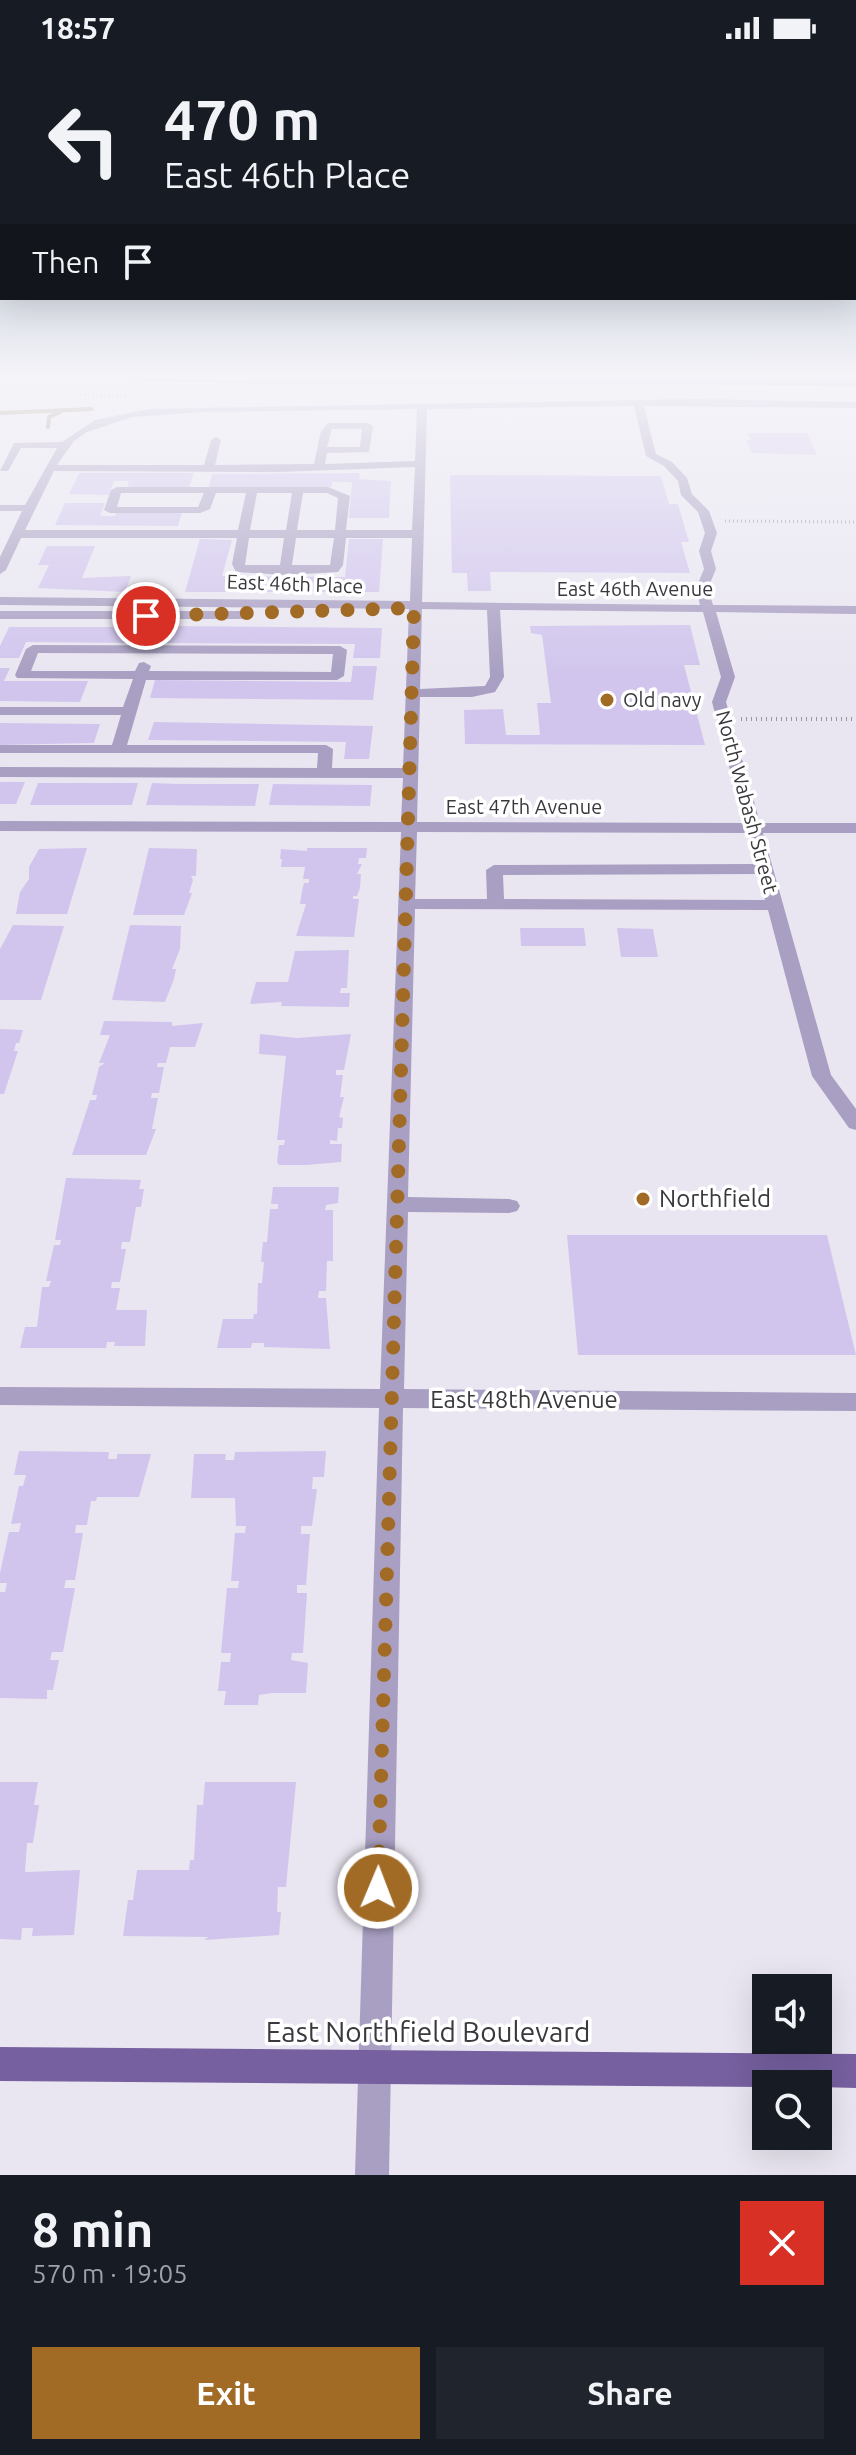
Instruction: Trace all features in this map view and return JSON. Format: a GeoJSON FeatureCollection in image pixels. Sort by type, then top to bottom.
{"type":"FeatureCollection","features":[{"type":"Feature","properties":{"kind":"main road","name":"East Northfield Boulevard"},"geometry":{"type":"LineString","coordinates":[[0,2064],[856,2071]]}},
{"type":"Feature","properties":{"kind":"street"},"geometry":{"type":"LineString","coordinates":[[0,570],[47,477]]}},
{"type":"Feature","properties":{"kind":"street"},"geometry":{"type":"LineString","coordinates":[[372,2175],[419,477]]}},
{"type":"Feature","properties":{"kind":"street"},"geometry":{"type":"LineString","coordinates":[[680,477],[687,495],[703,511],[707,521]]}},
{"type":"Feature","properties":{"kind":"street"},"geometry":{"type":"LineString","coordinates":[[211,490],[206,507],[200,510],[110,510],[117,490],[211,490],[252,490],[328,490],[344,496],[334,569],[240,569],[252,490]]}},
{"type":"Feature","properties":{"kind":"street"},"geometry":{"type":"LineString","coordinates":[[285,571],[298,490]]}},
{"type":"Feature","properties":{"kind":"street"},"geometry":{"type":"LineString","coordinates":[[0,508],[31,508]]}},
{"type":"Feature","properties":{"kind":"street","name":"North Wabash Street"},"geometry":{"type":"LineString","coordinates":[[707,521],[711,533],[705,551],[710,569],[702,588],[728,677],[719,702],[822,1076],[856,1123]]}},
{"type":"Feature","properties":{"kind":"street"},"geometry":{"type":"LineString","coordinates":[[18,534],[417,534]]}},
{"type":"Feature","properties":{"kind":"street","name":"East 46th Place"},"geometry":{"type":"LineString","coordinates":[[0,601],[307,603],[414,608]]}},
{"type":"Feature","properties":{"kind":"street","name":"East 46th Avenue"},"geometry":{"type":"LineString","coordinates":[[414,608],[856,610]]}},
{"type":"Feature","properties":{"kind":"street","name":"East 46th Place"},"geometry":{"type":"LineString","coordinates":[[0,615],[202,616],[414,608]]}},
{"type":"Feature","properties":{"kind":"street"},"geometry":{"type":"LineString","coordinates":[[412,693],[472,693],[490,689],[497,677],[493,608]]}},
{"type":"Feature","properties":{"kind":"street"},"geometry":{"type":"LineString","coordinates":[[33,649],[340,650],[337,676],[141,676],[22,675],[33,649]]}},
{"type":"Feature","properties":{"kind":"street"},"geometry":{"type":"LineString","coordinates":[[118,749],[149,649]]}},
{"type":"Feature","properties":{"kind":"street"},"geometry":{"type":"LineString","coordinates":[[0,711],[129,711]]}},
{"type":"Feature","properties":{"kind":"street"},"geometry":{"type":"LineString","coordinates":[[0,749],[326,749],[324,773]]}},
{"type":"Feature","properties":{"kind":"street"},"geometry":{"type":"LineString","coordinates":[[0,772],[409,773]]}},
{"type":"Feature","properties":{"kind":"street","name":"East 47th Avenue"},"geometry":{"type":"LineString","coordinates":[[0,826],[856,828]]}},
{"type":"Feature","properties":{"kind":"street"},"geometry":{"type":"LineString","coordinates":[[496,904],[494,870],[765,869]]}},
{"type":"Feature","properties":{"kind":"street"},"geometry":{"type":"LineString","coordinates":[[406,904],[775,905]]}},
{"type":"Feature","properties":{"kind":"street"},"geometry":{"type":"LineString","coordinates":[[397,1204],[509,1206]]}},
{"type":"Feature","properties":{"kind":"street","name":"East 48th Avenue"},"geometry":{"type":"LineString","coordinates":[[0,1396],[856,1402]]}},
{"type":"Feature","properties":{"kind":"path"},"geometry":{"type":"LineString","coordinates":[[707,521],[856,522]]}},
{"type":"Feature","properties":{"kind":"path"},"geometry":{"type":"LineString","coordinates":[[724,719],[856,719]]}},
{"type":"Feature","properties":{"kind":"building"},"geometry":{"type":"Polygon","coordinates":[[[77,477],[193,477],[189,487],[127,487],[129,481],[114,481],[109,495],[69,494],[77,477]]]}},
{"type":"Feature","properties":{"kind":"building"},"geometry":{"type":"Polygon","coordinates":[[[211,477],[359,477],[391,481],[389,518],[349,518],[352,482],[332,482],[332,487],[209,487],[211,477]]]}},
{"type":"Feature","properties":{"kind":"building"},"geometry":{"type":"Polygon","coordinates":[[[450,477],[661,477],[669,504],[678,504],[689,542],[681,542],[690,573],[490,572],[491,591],[468,591],[467,573],[452,573],[450,477]]]}},
{"type":"Feature","properties":{"kind":"building"},"geometry":{"type":"Polygon","coordinates":[[[65,503],[105,503],[100,516],[115,516],[116,512],[182,512],[178,526],[55,525],[65,503]]]}},
{"type":"Feature","properties":{"kind":"building"},"geometry":{"type":"Polygon","coordinates":[[[200,539],[232,540],[222,576],[345,577],[349,539],[383,539],[379,592],[185,592],[200,539]]]}},
{"type":"Feature","properties":{"kind":"building"},"geometry":{"type":"Polygon","coordinates":[[[47,546],[95,546],[82,578],[131,576],[125,592],[38,588],[49,565],[38,565],[47,546]]]}},
{"type":"Feature","properties":{"kind":"building"},"geometry":{"type":"Polygon","coordinates":[[[690,625],[700,665],[684,665],[705,745],[465,744],[464,710],[503,709],[506,735],[540,735],[537,703],[551,703],[542,635],[531,633],[530,626],[690,625]]]}},
{"type":"Feature","properties":{"kind":"building"},"geometry":{"type":"Polygon","coordinates":[[[169,626],[382,628],[380,658],[353,658],[355,644],[163,643],[169,626]]]}},
{"type":"Feature","properties":{"kind":"building"},"geometry":{"type":"Polygon","coordinates":[[[9,627],[141,627],[136,643],[26,642],[19,658],[0,658],[0,646],[9,627]]]}},
{"type":"Feature","properties":{"kind":"building"},"geometry":{"type":"Polygon","coordinates":[[[353,666],[377,666],[373,700],[150,698],[155,680],[351,682],[353,666]]]}},
{"type":"Feature","properties":{"kind":"building"},"geometry":{"type":"Polygon","coordinates":[[[0,668],[10,668],[4,681],[88,681],[80,702],[0,701],[0,668]]]}},
{"type":"Feature","properties":{"kind":"building"},"geometry":{"type":"Polygon","coordinates":[[[154,722],[373,726],[369,759],[344,759],[346,742],[148,740],[154,722]]]}},
{"type":"Feature","properties":{"kind":"building"},"geometry":{"type":"Polygon","coordinates":[[[0,723],[100,724],[94,743],[0,745],[0,723]]]}},
{"type":"Feature","properties":{"kind":"building"},"geometry":{"type":"Polygon","coordinates":[[[0,782],[25,782],[16,804],[0,804],[0,782]]]}},
{"type":"Feature","properties":{"kind":"building"},"geometry":{"type":"Polygon","coordinates":[[[38,783],[138,783],[132,805],[30,805],[38,783]]]}},
{"type":"Feature","properties":{"kind":"building"},"geometry":{"type":"Polygon","coordinates":[[[152,783],[259,784],[255,806],[146,805],[152,783]]]}},
{"type":"Feature","properties":{"kind":"building"},"geometry":{"type":"Polygon","coordinates":[[[273,784],[372,785],[370,806],[269,805],[273,784]]]}},
{"type":"Feature","properties":{"kind":"building"},"geometry":{"type":"Polygon","coordinates":[[[87,848],[67,914],[16,914],[20,892],[29,879],[29,867],[39,849],[87,848]]]}},
{"type":"Feature","properties":{"kind":"building"},"geometry":{"type":"Polygon","coordinates":[[[149,848],[197,849],[196,876],[191,876],[193,880],[189,893],[192,893],[184,915],[133,915],[149,848]]]}},
{"type":"Feature","properties":{"kind":"building"},"geometry":{"type":"Polygon","coordinates":[[[307,848],[367,848],[366,858],[359,858],[358,864],[362,864],[357,874],[361,874],[360,888],[357,896],[353,896],[353,899],[359,899],[354,937],[296,936],[306,904],[300,904],[302,891],[309,879],[303,879],[305,867],[281,867],[281,849],[307,851],[307,848]]]}},
{"type":"Feature","properties":{"kind":"building"},"geometry":{"type":"Polygon","coordinates":[[[13,925],[64,926],[41,1000],[0,1000],[0,949],[13,925]]]}},
{"type":"Feature","properties":{"kind":"building"},"geometry":{"type":"Polygon","coordinates":[[[130,925],[181,926],[180,949],[172,969],[176,969],[174,979],[165,1002],[112,1000],[130,925]]]}},
{"type":"Feature","properties":{"kind":"building"},"geometry":{"type":"Polygon","coordinates":[[[520,928],[584,928],[586,946],[521,946],[520,928]]]}},
{"type":"Feature","properties":{"kind":"building"},"geometry":{"type":"Polygon","coordinates":[[[617,928],[653,929],[658,957],[621,957],[617,928]]]}},
{"type":"Feature","properties":{"kind":"building"},"geometry":{"type":"Polygon","coordinates":[[[349,950],[347,988],[341,988],[340,993],[350,993],[349,1007],[281,1006],[282,1002],[250,1004],[256,982],[288,982],[295,951],[349,950]]]}},
{"type":"Feature","properties":{"kind":"building"},"geometry":{"type":"Polygon","coordinates":[[[104,1021],[172,1022],[172,1026],[203,1023],[195,1047],[170,1047],[166,1063],[158,1063],[157,1067],[164,1067],[159,1093],[152,1093],[151,1098],[158,1098],[152,1129],[156,1129],[146,1155],[72,1155],[90,1100],[96,1100],[97,1095],[92,1095],[99,1067],[105,1063],[99,1063],[110,1035],[100,1035],[104,1021]]]}},
{"type":"Feature","properties":{"kind":"building"},"geometry":{"type":"Polygon","coordinates":[[[0,1029],[23,1030],[19,1043],[16,1043],[14,1051],[18,1051],[4,1094],[0,1094],[0,1029]]]}},
{"type":"Feature","properties":{"kind":"building"},"geometry":{"type":"Polygon","coordinates":[[[260,1034],[297,1038],[351,1034],[344,1070],[336,1070],[336,1075],[343,1075],[340,1097],[344,1097],[339,1117],[343,1118],[342,1128],[338,1128],[337,1141],[330,1140],[330,1144],[342,1144],[341,1162],[279,1165],[277,1162],[279,1145],[284,1145],[285,1140],[277,1140],[286,1056],[259,1054],[260,1034]]]}},
{"type":"Feature","properties":{"kind":"building"},"geometry":{"type":"Polygon","coordinates":[[[66,1178],[141,1180],[139,1189],[144,1189],[141,1207],[136,1207],[130,1242],[122,1242],[121,1249],[126,1249],[120,1282],[112,1282],[111,1288],[120,1288],[116,1310],[147,1310],[145,1346],[114,1346],[115,1342],[107,1342],[106,1348],[20,1348],[25,1327],[37,1327],[42,1287],[49,1287],[51,1281],[46,1281],[54,1245],[60,1245],[61,1240],[55,1240],[66,1178]]]}},
{"type":"Feature","properties":{"kind":"building"},"geometry":{"type":"Polygon","coordinates":[[[273,1187],[339,1187],[338,1203],[326,1205],[325,1210],[333,1210],[333,1261],[327,1261],[326,1291],[319,1291],[318,1298],[326,1298],[330,1349],[264,1347],[264,1343],[252,1343],[251,1348],[217,1348],[223,1319],[253,1319],[257,1314],[258,1283],[262,1283],[264,1262],[261,1262],[263,1242],[267,1242],[270,1209],[278,1209],[278,1204],[271,1204],[273,1187]]]}},
{"type":"Feature","properties":{"kind":"building"},"geometry":{"type":"Polygon","coordinates":[[[567,1235],[827,1235],[856,1355],[578,1355],[567,1235]]]}},
{"type":"Feature","properties":{"kind":"building"},"geometry":{"type":"Polygon","coordinates":[[[19,1451],[109,1452],[108,1459],[117,1459],[117,1454],[151,1454],[139,1497],[97,1497],[96,1501],[91,1501],[87,1525],[76,1525],[75,1533],[83,1533],[75,1580],[66,1580],[64,1588],[75,1588],[63,1652],[52,1652],[50,1660],[59,1660],[53,1690],[47,1690],[47,1699],[0,1698],[0,1592],[5,1592],[7,1583],[0,1583],[0,1573],[9,1532],[19,1532],[21,1523],[11,1524],[19,1486],[23,1486],[26,1475],[14,1475],[19,1451]]]}},
{"type":"Feature","properties":{"kind":"building"},"geometry":{"type":"Polygon","coordinates":[[[326,1451],[324,1477],[313,1477],[312,1489],[317,1489],[312,1526],[301,1526],[301,1534],[310,1534],[306,1585],[297,1585],[297,1593],[307,1593],[303,1653],[292,1653],[291,1660],[308,1663],[306,1693],[259,1695],[258,1705],[224,1705],[226,1691],[218,1691],[221,1662],[230,1662],[231,1653],[221,1653],[227,1588],[238,1588],[239,1581],[231,1581],[235,1533],[245,1533],[246,1526],[236,1526],[235,1498],[191,1498],[194,1454],[226,1454],[225,1460],[234,1460],[235,1452],[326,1451]]]}},
{"type":"Feature","properties":{"kind":"building"},"geometry":{"type":"Polygon","coordinates":[[[0,1782],[38,1782],[34,1805],[39,1805],[33,1843],[27,1843],[25,1872],[80,1870],[74,1935],[32,1936],[33,1928],[22,1928],[21,1940],[0,1939],[0,1782]]]}},
{"type":"Feature","properties":{"kind":"building"},"geometry":{"type":"Polygon","coordinates":[[[205,1782],[296,1782],[286,1887],[278,1887],[277,1912],[281,1912],[279,1935],[204,1940],[208,1937],[123,1936],[128,1900],[133,1900],[137,1870],[189,1870],[190,1860],[194,1860],[197,1805],[203,1805],[205,1782]]]}},
{"type":"Feature","properties":{"kind":"place","name":"Old navy"},"geometry":{"type":"Point","coordinates":[607,700]}},
{"type":"Feature","properties":{"kind":"place","name":"Northfield"},"geometry":{"type":"Point","coordinates":[643,1199]}},
{"type":"Feature","properties":{"kind":"route"},"geometry":{"type":"LineString","coordinates":[[146,616],[414,608],[378,1888]]}}]}
